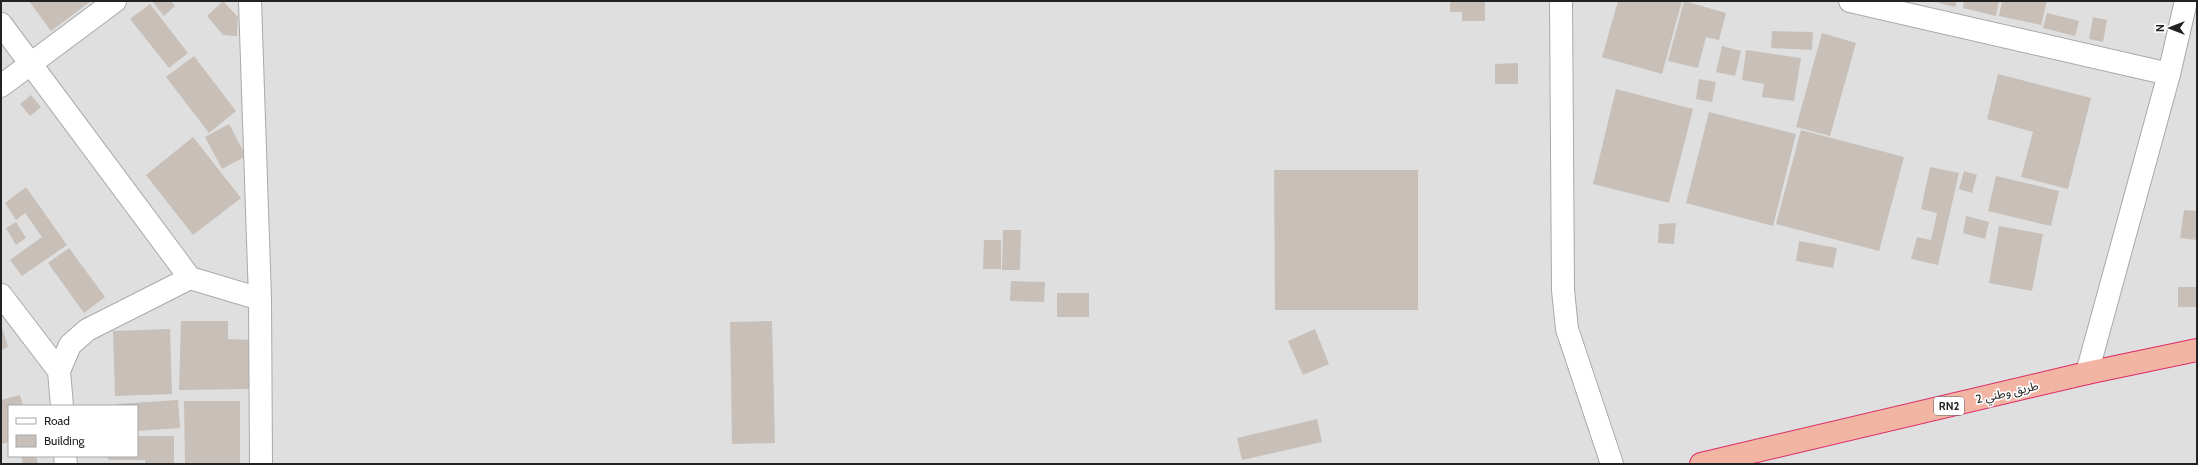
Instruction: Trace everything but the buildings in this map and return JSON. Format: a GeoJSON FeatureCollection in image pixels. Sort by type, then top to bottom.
{"type":"FeatureCollection","features":[{"type":"Feature","properties":{"kind":"highway","name":"طريق وطني 2"},"geometry":{"type":"LineString","coordinates":[[1701,464],[2087,373],[2197,350]]}},
{"type":"Feature","properties":{"kind":"street"},"geometry":{"type":"LineString","coordinates":[[1,86],[115,1]]}},
{"type":"Feature","properties":{"kind":"street"},"geometry":{"type":"LineString","coordinates":[[250,1],[260,299],[261,464]]}},
{"type":"Feature","properties":{"kind":"street"},"geometry":{"type":"LineString","coordinates":[[1561,1],[1563,290],[1567,329],[1612,464]]}},
{"type":"Feature","properties":{"kind":"street"},"geometry":{"type":"LineString","coordinates":[[1850,1],[2169,74]]}},
{"type":"Feature","properties":{"kind":"street"},"geometry":{"type":"LineString","coordinates":[[2087,373],[2169,74],[2186,1]]}},
{"type":"Feature","properties":{"kind":"street"},"geometry":{"type":"LineString","coordinates":[[1,24],[190,278],[260,299]]}},
{"type":"Feature","properties":{"kind":"street"},"geometry":{"type":"LineString","coordinates":[[62,405],[59,371],[70,345],[87,330],[190,278]]}},
{"type":"Feature","properties":{"kind":"street"},"geometry":{"type":"LineString","coordinates":[[1,295],[59,371]]}},
{"type":"Feature","properties":{"kind":"shaded area"},"geometry":{"type":"Polygon","coordinates":[[[1,1],[2197,1],[2197,464],[1,464],[1,1]]]}}]}
